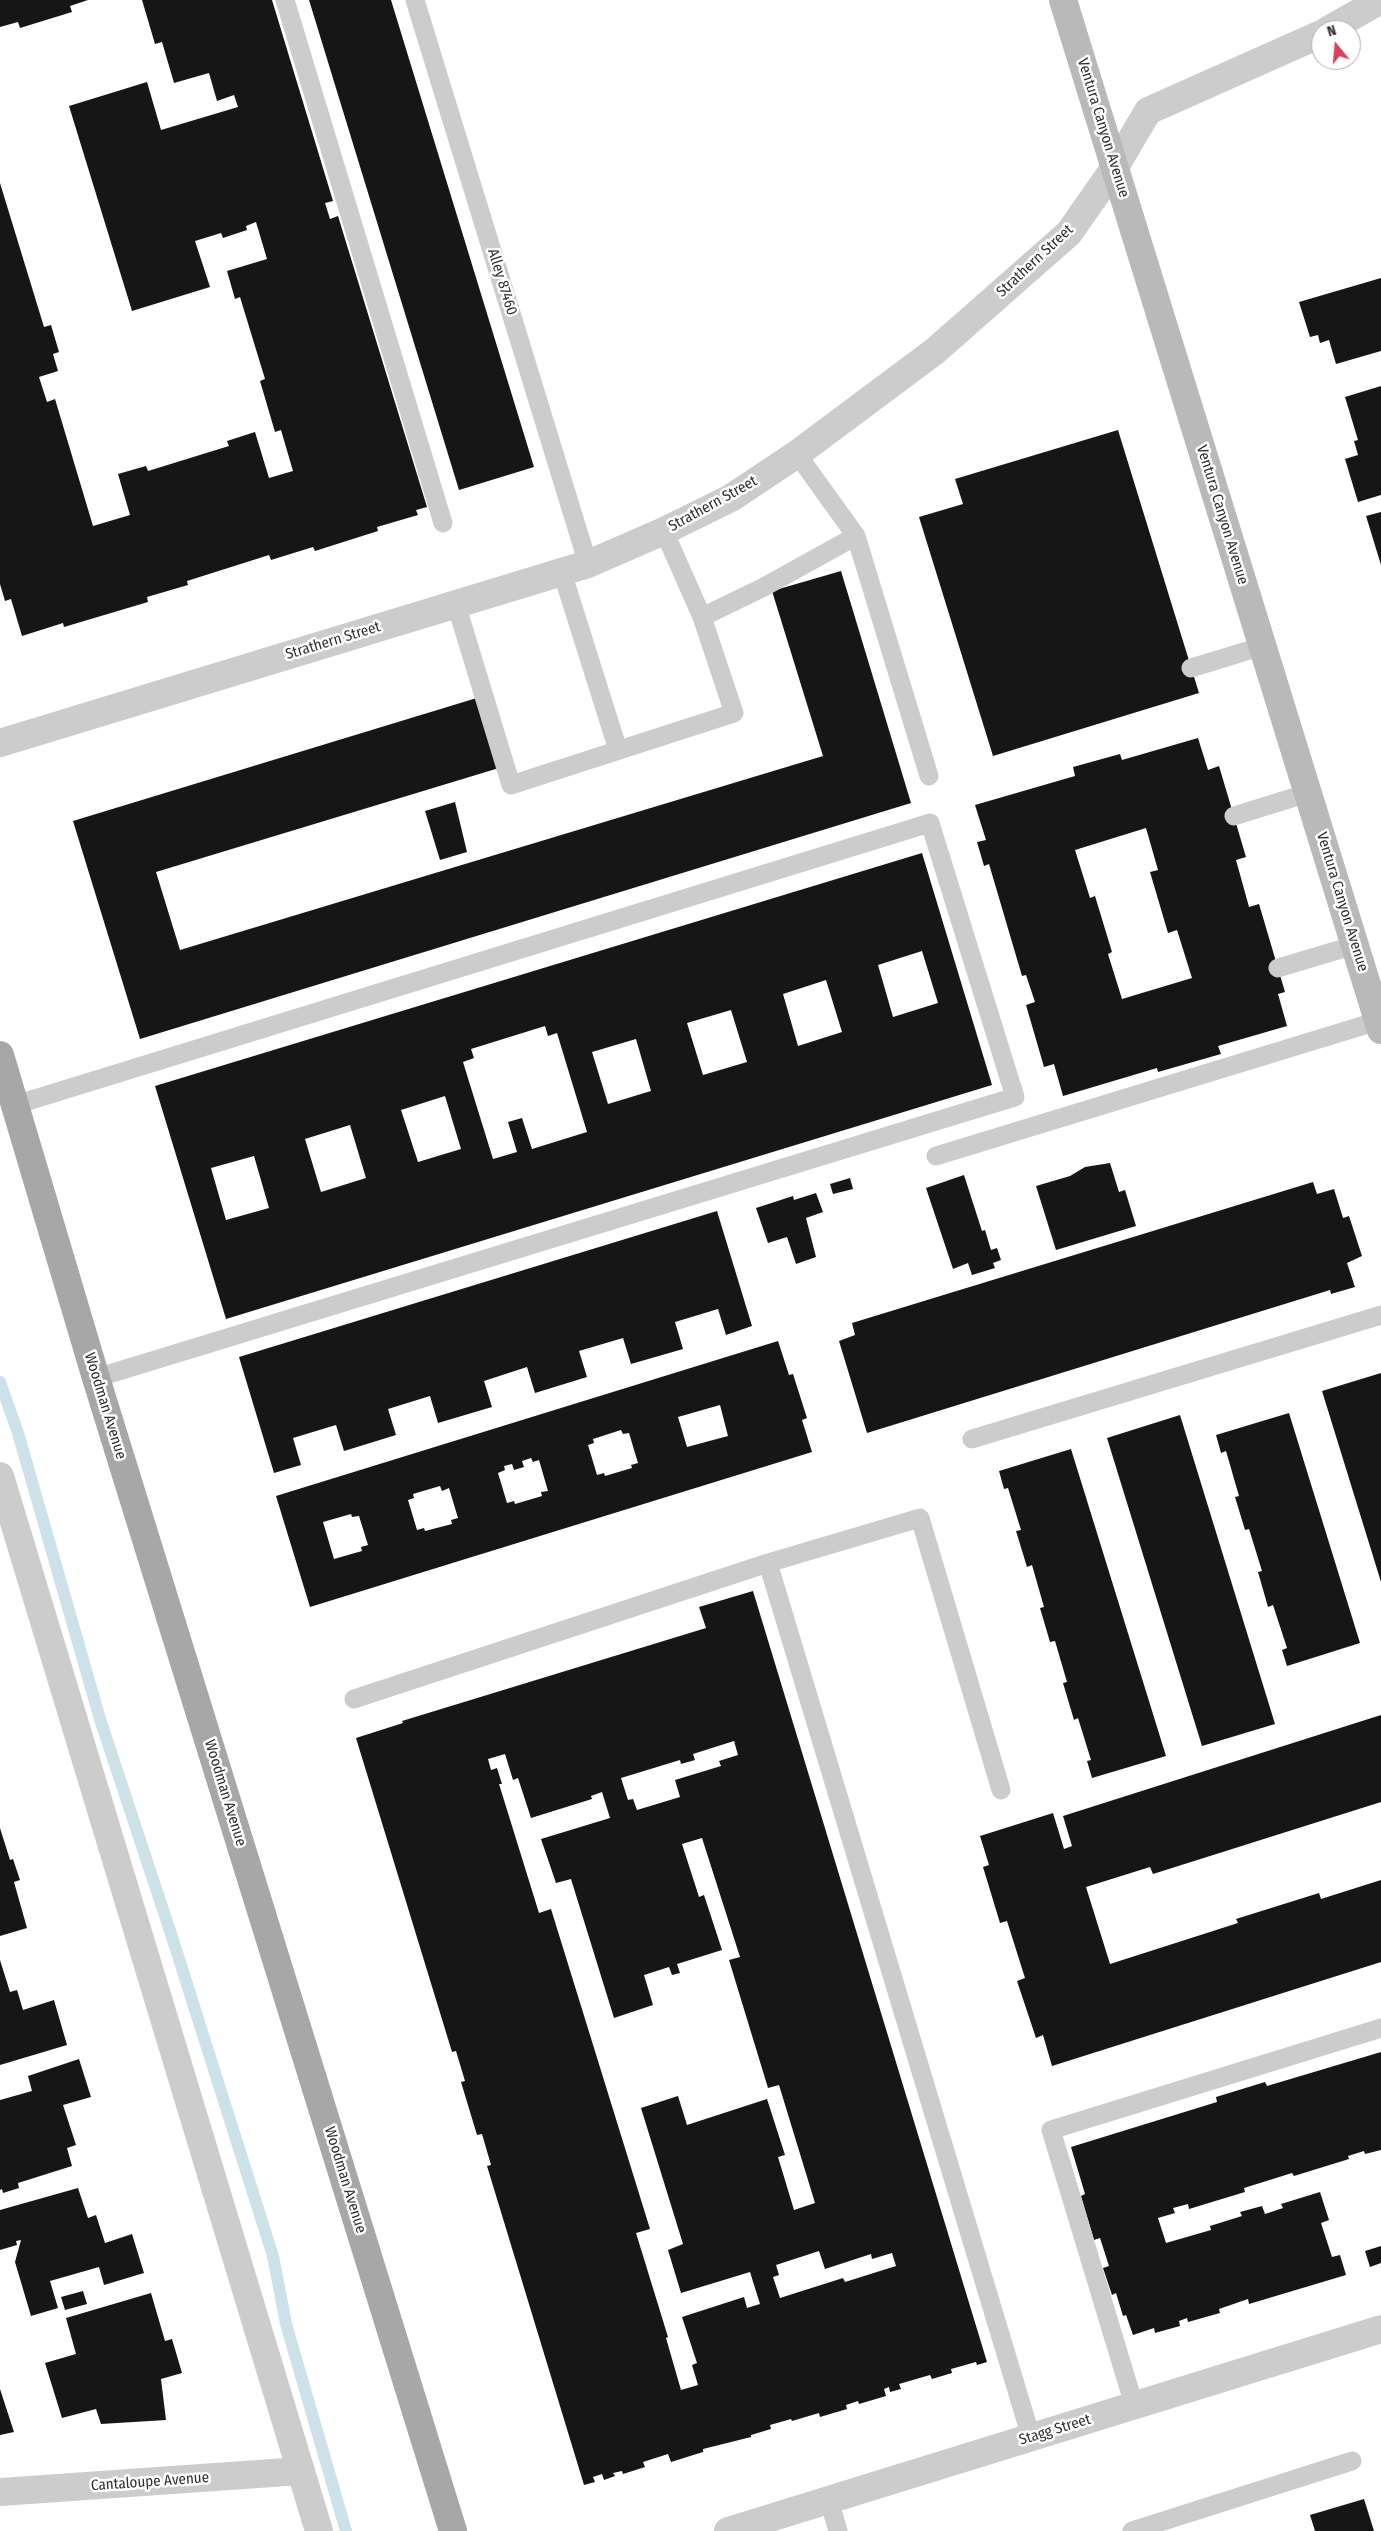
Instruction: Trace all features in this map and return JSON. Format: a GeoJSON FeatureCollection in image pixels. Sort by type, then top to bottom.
{"type":"FeatureCollection","features":[{"type":"Feature","properties":{"kind":"main road","name":"Woodman Avenue"},"geometry":{"type":"LineString","coordinates":[[0,1055],[96,1378],[453,2531]]}},
{"type":"Feature","properties":{"kind":"street","name":"Ventura Canyon Avenue"},"geometry":{"type":"LineString","coordinates":[[1063,0],[1380,1026]]}},
{"type":"Feature","properties":{"kind":"street"},"geometry":{"type":"LineString","coordinates":[[1346,20],[1381,0]]}},
{"type":"Feature","properties":{"kind":"street","name":"Strathern Street"},"geometry":{"type":"LineString","coordinates":[[0,742],[588,564],[664,531],[731,498],[797,454],[935,351],[1069,233],[1115,167],[1148,111],[1311,38]]}},
{"type":"Feature","properties":{"kind":"street"},"geometry":{"type":"LineString","coordinates":[[0,1476],[319,2531]]}},
{"type":"Feature","properties":{"kind":"street","name":"Stagg Street"},"geometry":{"type":"LineString","coordinates":[[728,2531],[1381,2328]]}},
{"type":"Feature","properties":{"kind":"street","name":"Cantaloupe Avenue"},"geometry":{"type":"LineString","coordinates":[[0,2492],[301,2471]]}},
{"type":"Feature","properties":{"kind":"lane"},"geometry":{"type":"LineString","coordinates":[[285,0],[443,523]]}},
{"type":"Feature","properties":{"kind":"lane","name":"Alley 87460"},"geometry":{"type":"LineString","coordinates":[[415,0],[588,564]]}},
{"type":"Feature","properties":{"kind":"lane"},"geometry":{"type":"LineString","coordinates":[[797,454],[856,536],[928,776]]}},
{"type":"Feature","properties":{"kind":"lane"},"geometry":{"type":"LineString","coordinates":[[456,604],[511,784],[734,713],[702,618],[664,531]]}},
{"type":"Feature","properties":{"kind":"lane"},"geometry":{"type":"LineString","coordinates":[[702,618],[762,588],[856,536]]}},
{"type":"Feature","properties":{"kind":"lane"},"geometry":{"type":"LineString","coordinates":[[562,572],[618,750]]}},
{"type":"Feature","properties":{"kind":"lane"},"geometry":{"type":"LineString","coordinates":[[1192,668],[1263,646]]}},
{"type":"Feature","properties":{"kind":"lane"},"geometry":{"type":"LineString","coordinates":[[1234,816],[1308,793]]}},
{"type":"Feature","properties":{"kind":"lane"},"geometry":{"type":"LineString","coordinates":[[15,1106],[930,823],[1015,1097],[96,1378]]}},
{"type":"Feature","properties":{"kind":"lane"},"geometry":{"type":"LineString","coordinates":[[1278,968],[1355,945]]}},
{"type":"Feature","properties":{"kind":"lane"},"geometry":{"type":"LineString","coordinates":[[936,1156],[1380,1026]]}},
{"type":"Feature","properties":{"kind":"lane"},"geometry":{"type":"LineString","coordinates":[[972,1438],[1381,1315]]}},
{"type":"Feature","properties":{"kind":"lane"},"geometry":{"type":"LineString","coordinates":[[354,1699],[768,1563],[920,1518],[1001,1790]]}},
{"type":"Feature","properties":{"kind":"lane"},"geometry":{"type":"LineString","coordinates":[[768,1563],[1031,2437]]}},
{"type":"Feature","properties":{"kind":"lane"},"geometry":{"type":"LineString","coordinates":[[1134,2405],[1051,2130],[1381,2028]]}},
{"type":"Feature","properties":{"kind":"lane"},"geometry":{"type":"LineString","coordinates":[[1132,2531],[1352,2461]]}},
{"type":"Feature","properties":{"kind":"lane"},"geometry":{"type":"LineString","coordinates":[[829,2500],[838,2531]]}},
{"type":"Feature","properties":{"kind":"building"},"geometry":{"type":"Polygon","coordinates":[[[0,0],[88,0],[70,6],[72,12],[20,28],[18,22],[0,27],[0,0]]]}},
{"type":"Feature","properties":{"kind":"building"},"geometry":{"type":"Polygon","coordinates":[[[142,0],[272,0],[333,201],[325,203],[330,219],[338,216],[427,507],[416,510],[418,515],[377,527],[378,531],[315,551],[313,547],[271,560],[269,555],[187,581],[188,585],[147,597],[148,602],[64,627],[63,623],[22,636],[11,599],[5,601],[0,584],[0,183],[44,327],[51,325],[59,352],[53,354],[58,371],[39,377],[47,402],[55,399],[93,526],[130,515],[118,474],[146,466],[148,471],[229,446],[227,441],[255,432],[269,478],[293,471],[281,430],[275,432],[260,381],[265,379],[240,297],[235,299],[227,271],[267,259],[256,222],[246,226],[247,230],[223,238],[221,233],[195,241],[210,287],[132,311],[69,106],[147,82],[161,130],[238,107],[234,95],[217,101],[209,73],[174,83],[162,42],[155,44],[142,0]]]}},
{"type":"Feature","properties":{"kind":"building"},"geometry":{"type":"Polygon","coordinates":[[[309,0],[391,0],[534,467],[459,490],[309,0]]]}},
{"type":"Feature","properties":{"kind":"building"},"geometry":{"type":"Polygon","coordinates":[[[1381,278],[1381,351],[1336,364],[1329,340],[1320,343],[1318,335],[1310,337],[1299,302],[1381,278]]]}},
{"type":"Feature","properties":{"kind":"building"},"geometry":{"type":"Polygon","coordinates":[[[1381,386],[1381,495],[1358,502],[1345,459],[1358,455],[1354,441],[1358,440],[1345,397],[1381,386]]]}},
{"type":"Feature","properties":{"kind":"building"},"geometry":{"type":"Polygon","coordinates":[[[1118,430],[1199,693],[993,756],[919,517],[963,504],[955,479],[1118,430]]]}},
{"type":"Feature","properties":{"kind":"building"},"geometry":{"type":"Polygon","coordinates":[[[1381,512],[1381,565],[1366,516],[1381,512]]]}},
{"type":"Feature","properties":{"kind":"building"},"geometry":{"type":"Polygon","coordinates":[[[841,571],[911,803],[140,1039],[73,821],[480,697],[499,768],[156,872],[180,950],[823,756],[772,591],[841,571]]]}},
{"type":"Feature","properties":{"kind":"building"},"geometry":{"type":"Polygon","coordinates":[[[1198,738],[1208,770],[1219,766],[1246,857],[1236,860],[1249,907],[1259,904],[1285,992],[1278,994],[1287,1026],[1218,1046],[1221,1054],[1158,1072],[1157,1068],[1063,1096],[1054,1064],[1044,1067],[1026,1005],[1035,1002],[1026,975],[1022,976],[989,864],[984,866],[977,842],[986,840],[975,805],[1075,776],[1073,767],[1120,754],[1122,760],[1198,738]],[[1146,828],[1075,850],[1090,898],[1095,896],[1112,952],[1108,954],[1122,999],[1192,978],[1177,930],[1168,933],[1150,872],[1158,870],[1146,828]]]}},
{"type":"Feature","properties":{"kind":"building"},"geometry":{"type":"Polygon","coordinates":[[[455,802],[467,852],[440,860],[425,811],[455,802]]]}},
{"type":"Feature","properties":{"kind":"building"},"geometry":{"type":"Polygon","coordinates":[[[922,853],[992,1085],[226,1319],[155,1086],[922,853]],[[922,951],[878,965],[893,1017],[938,1003],[922,951]],[[826,980],[783,994],[798,1046],[842,1032],[826,980]],[[731,1010],[687,1023],[703,1075],[747,1062],[731,1010]],[[545,1026],[471,1049],[474,1058],[463,1062],[493,1159],[517,1152],[508,1122],[522,1118],[532,1149],[587,1132],[557,1033],[548,1036],[545,1026]],[[636,1039],[592,1052],[608,1104],[651,1091],[636,1039]],[[445,1096],[401,1110],[418,1162],[461,1149],[445,1096]],[[350,1125],[305,1139],[321,1192],[366,1178],[350,1125]],[[254,1156],[211,1168],[226,1220],[269,1208],[254,1156]]]}},
{"type":"Feature","properties":{"kind":"building"},"geometry":{"type":"Polygon","coordinates":[[[1110,1163],[1119,1192],[1125,1190],[1136,1226],[1056,1250],[1036,1186],[1070,1176],[1085,1167],[1110,1163]]]}},
{"type":"Feature","properties":{"kind":"building"},"geometry":{"type":"Polygon","coordinates":[[[964,1175],[982,1231],[985,1230],[991,1250],[997,1248],[1001,1260],[993,1263],[995,1268],[972,1275],[968,1263],[953,1269],[926,1188],[964,1175]]]}},
{"type":"Feature","properties":{"kind":"building"},"geometry":{"type":"Polygon","coordinates":[[[850,1178],[853,1189],[833,1194],[830,1184],[850,1178]]]}},
{"type":"Feature","properties":{"kind":"building"},"geometry":{"type":"Polygon","coordinates":[[[1313,1182],[1317,1194],[1334,1189],[1343,1218],[1349,1216],[1362,1256],[1347,1263],[1355,1287],[1331,1294],[1330,1290],[867,1433],[839,1341],[855,1335],[852,1323],[1313,1182]]]}},
{"type":"Feature","properties":{"kind":"building"},"geometry":{"type":"Polygon","coordinates":[[[816,1193],[823,1212],[806,1218],[816,1257],[796,1264],[787,1237],[768,1243],[756,1208],[793,1196],[794,1200],[816,1193]]]}},
{"type":"Feature","properties":{"kind":"building"},"geometry":{"type":"Polygon","coordinates":[[[717,1211],[752,1326],[726,1335],[718,1309],[675,1322],[683,1349],[631,1364],[623,1338],[579,1351],[587,1377],[535,1393],[527,1367],[484,1381],[492,1407],[438,1423],[430,1396],[388,1409],[396,1435],[344,1451],[336,1425],[293,1438],[301,1465],[274,1473],[239,1357],[717,1211]]]}},
{"type":"Feature","properties":{"kind":"building"},"geometry":{"type":"Polygon","coordinates":[[[778,1341],[789,1375],[793,1374],[807,1418],[802,1420],[812,1452],[310,1607],[276,1496],[778,1341]],[[720,1405],[678,1417],[687,1447],[728,1436],[720,1405]],[[621,1430],[593,1439],[594,1443],[588,1445],[597,1475],[604,1473],[605,1476],[632,1468],[631,1465],[638,1463],[629,1433],[623,1434],[621,1430]],[[531,1458],[522,1461],[524,1467],[514,1470],[512,1464],[504,1466],[505,1470],[498,1473],[507,1503],[514,1501],[515,1504],[542,1496],[541,1492],[548,1491],[539,1460],[533,1462],[531,1458]],[[440,1486],[413,1494],[414,1498],[408,1500],[417,1530],[424,1528],[425,1531],[452,1524],[451,1520],[458,1518],[449,1488],[442,1491],[440,1486]],[[351,1514],[323,1522],[334,1559],[362,1551],[361,1547],[368,1545],[359,1516],[352,1517],[351,1514]]]}},
{"type":"Feature","properties":{"kind":"building"},"geometry":{"type":"Polygon","coordinates":[[[1381,1373],[1381,1582],[1322,1391],[1381,1373]]]}},
{"type":"Feature","properties":{"kind":"building"},"geometry":{"type":"Polygon","coordinates":[[[1289,1413],[1360,1643],[1287,1666],[1282,1650],[1287,1648],[1273,1605],[1268,1607],[1258,1572],[1262,1571],[1249,1529],[1245,1530],[1235,1497],[1239,1496],[1226,1451],[1221,1453],[1216,1435],[1289,1413]]]}},
{"type":"Feature","properties":{"kind":"building"},"geometry":{"type":"Polygon","coordinates":[[[1180,1415],[1275,1724],[1202,1746],[1107,1438],[1180,1415]]]}},
{"type":"Feature","properties":{"kind":"building"},"geometry":{"type":"Polygon","coordinates":[[[1071,1449],[1166,1756],[1092,1778],[1087,1761],[1091,1760],[1078,1718],[1074,1720],[1063,1683],[1067,1682],[1055,1641],[1050,1642],[1040,1608],[1044,1607],[1032,1565],[1027,1567],[1016,1531],[1021,1530],[1008,1488],[1004,1489],[999,1471],[1071,1449]]]}},
{"type":"Feature","properties":{"kind":"building"},"geometry":{"type":"Polygon","coordinates":[[[753,1591],[987,2362],[977,2365],[976,2362],[951,2369],[952,2373],[932,2379],[930,2375],[899,2384],[901,2389],[890,2392],[889,2387],[884,2389],[886,2396],[859,2404],[858,2401],[846,2405],[847,2409],[820,2417],[819,2413],[770,2425],[771,2429],[751,2435],[751,2437],[703,2449],[703,2452],[671,2462],[668,2454],[643,2462],[645,2467],[623,2474],[622,2471],[613,2473],[615,2476],[604,2480],[602,2474],[593,2477],[595,2482],[584,2485],[487,2166],[491,2165],[482,2134],[477,2135],[461,2082],[465,2081],[456,2051],[452,2052],[356,1738],[403,1723],[402,1721],[706,1628],[699,1607],[753,1591]],[[734,1741],[693,1754],[695,1760],[681,1764],[680,1760],[621,1778],[628,1800],[633,1799],[637,1810],[680,1797],[675,1780],[721,1766],[719,1761],[738,1755],[734,1741]],[[505,1754],[488,1759],[491,1770],[497,1768],[502,1784],[499,1784],[539,1913],[551,1909],[650,2229],[636,2233],[668,2337],[666,2338],[681,2390],[698,2385],[692,2365],[697,2363],[682,2317],[744,2297],[747,2308],[760,2304],[750,2272],[681,2293],[668,2250],[683,2244],[641,2108],[678,2096],[687,2125],[767,2099],[785,2155],[778,2157],[794,2210],[815,2203],[779,2085],[768,2088],[729,1960],[740,1957],[702,1838],[682,1844],[699,1897],[704,1895],[722,1950],[677,1964],[680,1973],[672,1975],[669,1967],[644,1975],[653,2005],[614,2018],[571,1879],[556,1883],[541,1839],[610,1818],[602,1792],[591,1796],[592,1799],[531,1818],[518,1778],[513,1780],[505,1754]],[[819,2251],[776,2265],[779,2275],[773,2277],[780,2298],[843,2278],[845,2282],[896,2266],[892,2253],[872,2259],[871,2254],[825,2269],[819,2251]]]}},
{"type":"Feature","properties":{"kind":"building"},"geometry":{"type":"Polygon","coordinates":[[[1381,1715],[1381,1802],[1153,1874],[1150,1867],[1086,1887],[1110,1964],[1238,1923],[1236,1919],[1319,1893],[1321,1899],[1381,1880],[1381,1962],[1052,2066],[1043,2035],[1036,2038],[1017,1981],[1025,1978],[1007,1921],[1000,1923],[983,1867],[989,1865],[980,1836],[1053,1813],[1064,1849],[1072,1846],[1063,1816],[1381,1715]]]}},
{"type":"Feature","properties":{"kind":"building"},"geometry":{"type":"Polygon","coordinates":[[[0,1828],[10,1860],[13,1859],[20,1880],[14,1882],[27,1928],[0,1936],[0,1828]]]}},
{"type":"Feature","properties":{"kind":"building"},"geometry":{"type":"Polygon","coordinates":[[[0,1960],[10,1992],[17,1990],[23,2010],[54,2000],[67,2045],[0,2065],[0,1960]]]}},
{"type":"Feature","properties":{"kind":"building"},"geometry":{"type":"Polygon","coordinates":[[[1381,2052],[1381,2150],[1365,2154],[1364,2151],[1348,2156],[1349,2159],[1294,2176],[1292,2173],[1244,2188],[1245,2192],[1189,2209],[1188,2204],[1173,2208],[1175,2213],[1158,2218],[1166,2243],[1211,2230],[1210,2226],[1242,2216],[1240,2212],[1262,2206],[1265,2214],[1283,2208],[1281,2204],[1320,2192],[1329,2220],[1321,2223],[1332,2257],[1340,2255],[1346,2275],[1249,2304],[1248,2299],[1219,2309],[1220,2313],[1188,2322],[1187,2318],[1179,2321],[1180,2326],[1155,2333],[1154,2328],[1133,2335],[1126,2315],[1123,2316],[1116,2293],[1112,2295],[1103,2268],[1109,2266],[1100,2238],[1094,2240],[1081,2196],[1085,2194],[1071,2147],[1217,2102],[1216,2097],[1265,2082],[1267,2086],[1381,2052]]]}},
{"type":"Feature","properties":{"kind":"building"},"geometry":{"type":"Polygon","coordinates":[[[79,2059],[91,2097],[63,2105],[76,2145],[67,2148],[72,2166],[18,2183],[19,2188],[3,2193],[2,2189],[0,2190],[0,2100],[32,2091],[28,2076],[79,2059]]]}},
{"type":"Feature","properties":{"kind":"building"},"geometry":{"type":"Polygon","coordinates":[[[78,2188],[88,2218],[96,2215],[105,2243],[132,2234],[144,2273],[104,2285],[99,2267],[50,2281],[58,2308],[31,2316],[15,2262],[21,2240],[16,2241],[17,2245],[0,2250],[0,2210],[78,2188]]]}},
{"type":"Feature","properties":{"kind":"building"},"geometry":{"type":"Polygon","coordinates":[[[1381,2246],[1381,2263],[1370,2267],[1365,2251],[1381,2246]]]}},
{"type":"Feature","properties":{"kind":"building"},"geometry":{"type":"Polygon","coordinates":[[[83,2291],[87,2304],[65,2310],[61,2297],[83,2291]]]}},
{"type":"Feature","properties":{"kind":"building"},"geometry":{"type":"Polygon","coordinates":[[[151,2293],[165,2341],[172,2339],[182,2373],[161,2379],[166,2420],[101,2424],[96,2409],[62,2418],[45,2363],[76,2354],[66,2318],[151,2293]]]}},
{"type":"Feature","properties":{"kind":"building"},"geometry":{"type":"Polygon","coordinates":[[[0,2389],[14,2432],[0,2435],[0,2389]]]}},
{"type":"Feature","properties":{"kind":"building"},"geometry":{"type":"Polygon","coordinates":[[[1364,2499],[1374,2531],[1315,2531],[1310,2515],[1364,2499]]]}},
{"type":"Feature","properties":{"kind":"waterway"},"geometry":{"type":"LineString","coordinates":[[0,1382],[18,1433],[100,1719],[173,1940],[273,2256],[286,2324],[346,2531]]}}]}
